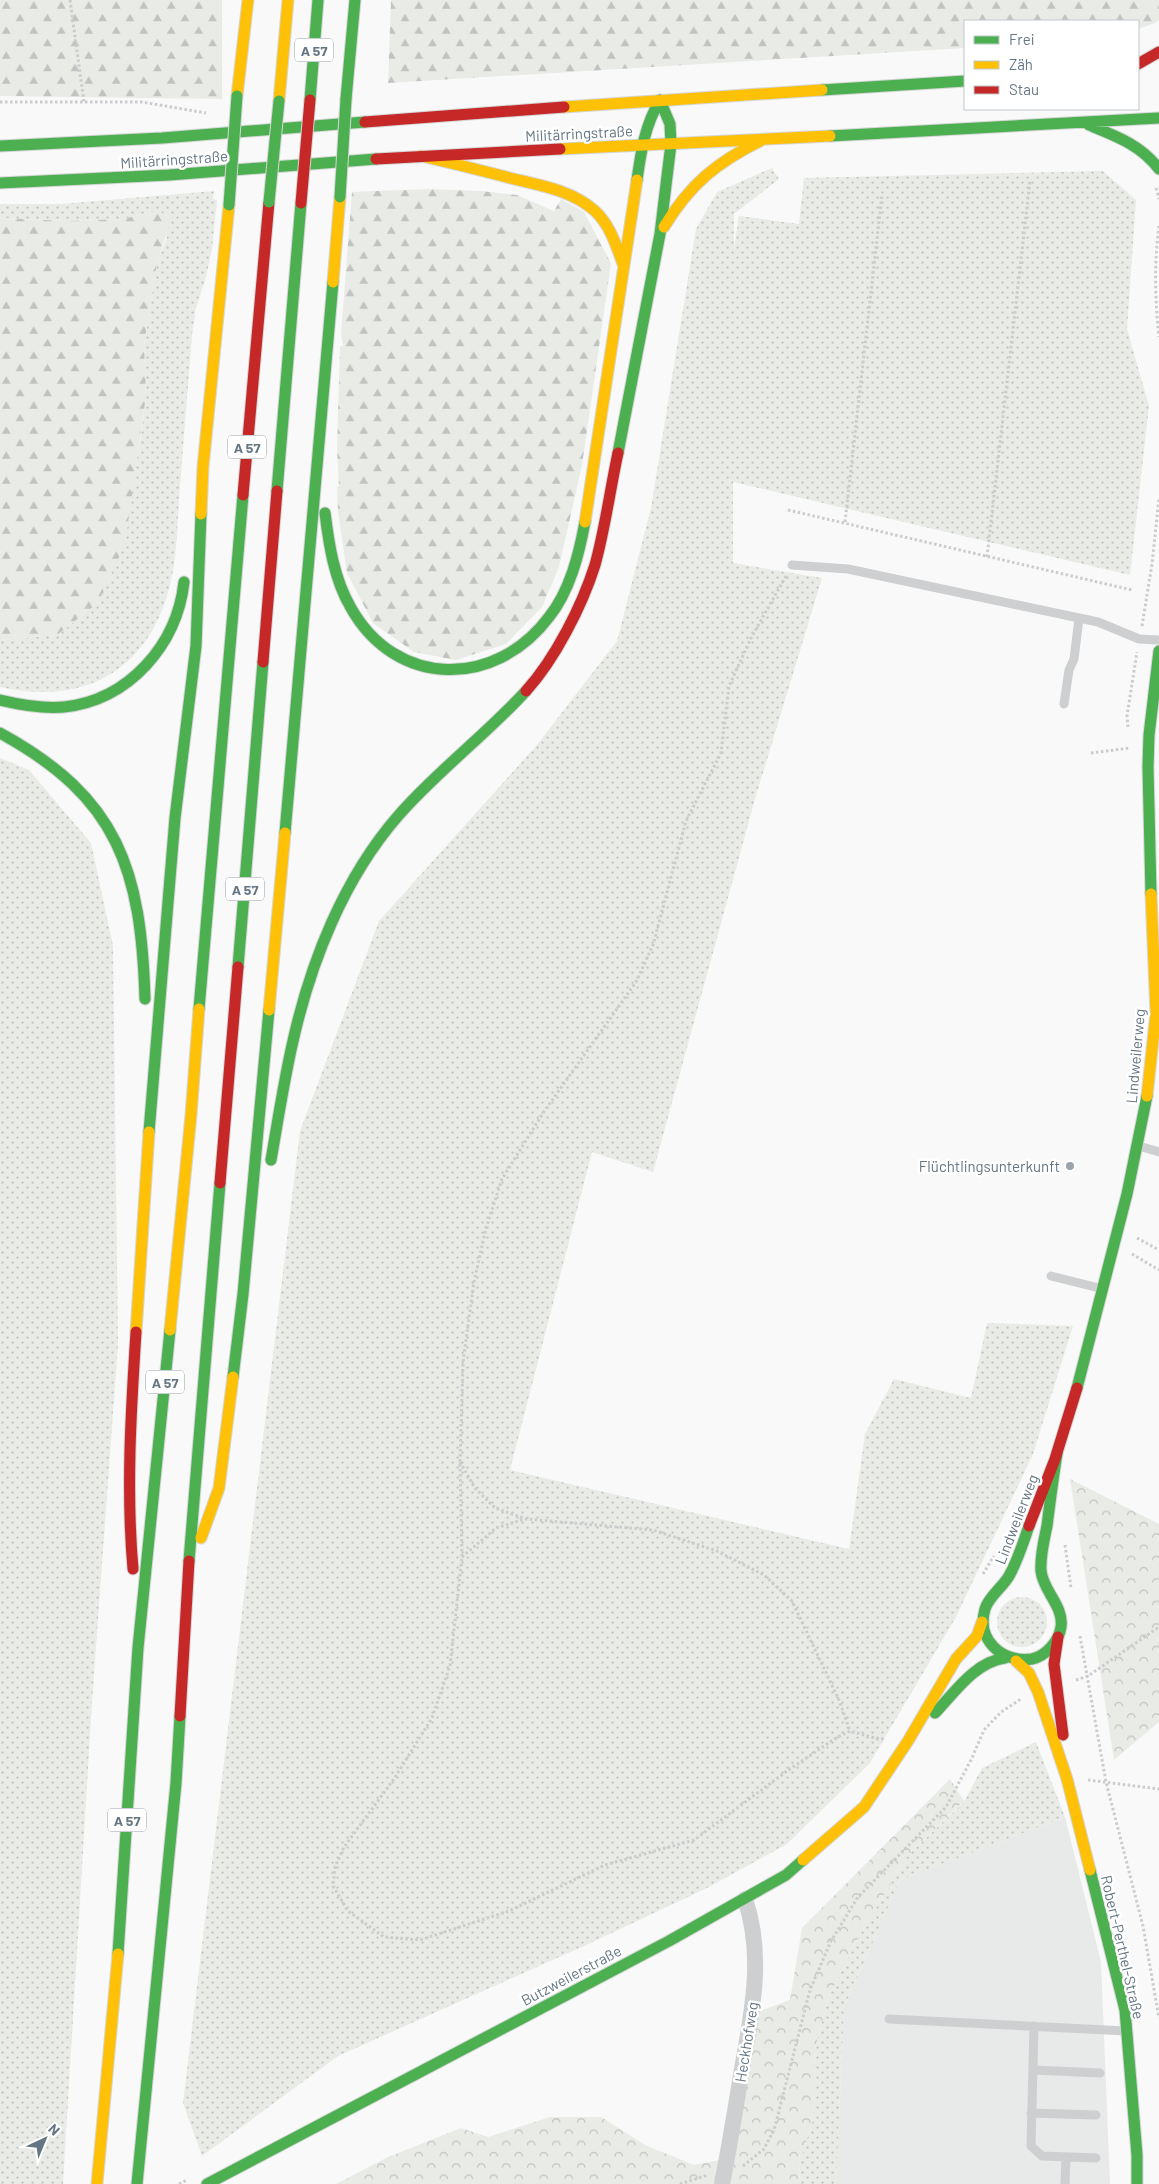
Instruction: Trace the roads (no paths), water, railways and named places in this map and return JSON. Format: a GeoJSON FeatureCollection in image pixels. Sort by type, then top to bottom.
{"type":"FeatureCollection","features":[{"type":"Feature","properties":{"kind":"main road","name":"A 57"},"geometry":{"type":"LineString","coordinates":[[203,467],[248,0]]}},
{"type":"Feature","properties":{"kind":"main road","name":"A 57"},"geometry":{"type":"LineString","coordinates":[[97,2184],[116,1992],[138,1648],[191,1115],[225,692],[288,0]]}},
{"type":"Feature","properties":{"kind":"main road","name":"A 57"},"geometry":{"type":"LineString","coordinates":[[137,2184],[176,1783],[188,1575],[318,0]]}},
{"type":"Feature","properties":{"kind":"main road"},"geometry":{"type":"LineString","coordinates":[[188,1575],[219,1488],[243,1294],[319,462],[355,0]]}},
{"type":"Feature","properties":{"kind":"main road"},"geometry":{"type":"LineString","coordinates":[[1139,63],[1159,52]]}},
{"type":"Feature","properties":{"kind":"main road"},"geometry":{"type":"LineString","coordinates":[[1139,72],[1152,72]]}},
{"type":"Feature","properties":{"kind":"main road","name":"Militärringstraße"},"geometry":{"type":"LineString","coordinates":[[0,146],[162,138],[660,100],[964,81]]}},
{"type":"Feature","properties":{"kind":"main road"},"geometry":{"type":"LineString","coordinates":[[319,462],[329,547],[340,585],[362,625],[372,636],[395,654],[435,669],[462,670],[477,667],[505,655],[525,642],[545,623],[560,599],[575,564],[586,518],[617,326],[624,266],[643,144],[648,121],[660,100]]}},
{"type":"Feature","properties":{"kind":"main road"},"geometry":{"type":"LineString","coordinates":[[269,1175],[293,1040],[309,982],[334,917],[361,867],[398,816],[505,714],[543,672],[582,600],[595,564],[605,522],[660,234],[670,144],[670,124],[660,100]]}},
{"type":"Feature","properties":{"kind":"main road","name":"Militärringstraße"},"geometry":{"type":"LineString","coordinates":[[0,183],[160,175],[421,156],[643,144],[762,140],[1159,118]]}},
{"type":"Feature","properties":{"kind":"main road"},"geometry":{"type":"LineString","coordinates":[[1081,122],[1136,145],[1144,150],[1159,169]]}},
{"type":"Feature","properties":{"kind":"main road"},"geometry":{"type":"LineString","coordinates":[[660,234],[682,198],[700,178],[741,150],[762,140]]}},
{"type":"Feature","properties":{"kind":"main road"},"geometry":{"type":"LineString","coordinates":[[421,156],[570,194],[594,210],[603,220],[616,240],[624,266]]}},
{"type":"Feature","properties":{"kind":"main road"},"geometry":{"type":"LineString","coordinates":[[188,538],[203,467]]}},
{"type":"Feature","properties":{"kind":"main road"},"geometry":{"type":"LineString","coordinates":[[203,467],[212,563]]}},
{"type":"Feature","properties":{"kind":"main road"},"geometry":{"type":"LineString","coordinates":[[149,1133],[175,818],[196,646],[203,467]]}},
{"type":"Feature","properties":{"kind":"main road"},"geometry":{"type":"LineString","coordinates":[[0,700],[27,706],[65,708],[110,695],[123,688],[137,677],[173,630],[182,602],[185,566]]}},
{"type":"Feature","properties":{"kind":"main road"},"geometry":{"type":"LineString","coordinates":[[220,636],[225,692]]}},
{"type":"Feature","properties":{"kind":"main road","name":"Lindweilerweg"},"geometry":{"type":"LineString","coordinates":[[982,1622],[986,1606],[995,1592],[1010,1576],[1057,1454],[1087,1354],[1139,1146],[1157,1020],[1149,749],[1159,651]]}},
{"type":"Feature","properties":{"kind":"main road"},"geometry":{"type":"LineString","coordinates":[[0,733],[28,746],[57,768],[95,809],[122,854],[137,904],[145,974],[149,1133]]}},
{"type":"Feature","properties":{"kind":"main road","name":"A 57"},"geometry":{"type":"LineString","coordinates":[[138,1648],[130,1535],[130,1420],[149,1133]]}},
{"type":"Feature","properties":{"kind":"main road"},"geometry":{"type":"LineString","coordinates":[[243,1294],[263,1204]]}},
{"type":"Feature","properties":{"kind":"main road","name":"Lindweilerweg"},"geometry":{"type":"LineString","coordinates":[[1057,1454],[1041,1560],[1042,1579],[1059,1608],[1061,1622],[1058,1637]]}},
{"type":"Feature","properties":{"kind":"main road","name":"Lindweilerweg"},"geometry":{"type":"LineString","coordinates":[[995,1592],[1004,1586],[1021,1583]]}},
{"type":"Feature","properties":{"kind":"main road"},"geometry":{"type":"LineString","coordinates":[[1033,1585],[1040,1587],[1051,1596]]}},
{"type":"Feature","properties":{"kind":"main road"},"geometry":{"type":"LineString","coordinates":[[982,1622],[988,1643],[996,1652],[1011,1659],[1028,1661],[1039,1657],[1051,1649],[1058,1637]]}},
{"type":"Feature","properties":{"kind":"main road","name":"Butzweilerstraße"},"geometry":{"type":"LineString","coordinates":[[207,2184],[745,1899],[786,1875],[864,1806],[908,1741],[956,1659],[977,1636],[982,1622]]}},
{"type":"Feature","properties":{"kind":"main road","name":"Robert-Perthel-Straße"},"geometry":{"type":"LineString","coordinates":[[1058,1637],[1054,1664],[1067,1779]]}},
{"type":"Feature","properties":{"kind":"main road","name":"Butzweilerstraße"},"geometry":{"type":"LineString","coordinates":[[908,1741],[972,1674],[991,1660],[1011,1659]]}},
{"type":"Feature","properties":{"kind":"main road","name":"Robert-Perthel-Straße"},"geometry":{"type":"LineString","coordinates":[[1011,1659],[1030,1674],[1038,1692],[1067,1779],[1125,2010],[1137,2155],[1137,2184]]}},
{"type":"Feature","properties":{"kind":"street","name":"Heckhofweg"},"geometry":{"type":"LineString","coordinates":[[723,2179],[751,2012],[756,1960],[751,1916],[745,1899]]}},
{"type":"Feature","properties":{"kind":"lane"},"geometry":{"type":"LineString","coordinates":[[792,565],[848,568],[1098,622],[1139,639],[1159,640]]}},
{"type":"Feature","properties":{"kind":"lane"},"geometry":{"type":"LineString","coordinates":[[1064,704],[1069,670],[1074,659],[1079,618]]}},
{"type":"Feature","properties":{"kind":"lane"},"geometry":{"type":"LineString","coordinates":[[1139,1146],[1159,1152]]}},
{"type":"Feature","properties":{"kind":"lane"},"geometry":{"type":"LineString","coordinates":[[1051,1276],[1103,1290]]}},
{"type":"Feature","properties":{"kind":"lane"},"geometry":{"type":"LineString","coordinates":[[889,2019],[1127,2031]]}},
{"type":"Feature","properties":{"kind":"lane"},"geometry":{"type":"LineString","coordinates":[[1034,2026],[1031,2146],[1042,2156],[1096,2158]]}},
{"type":"Feature","properties":{"kind":"lane"},"geometry":{"type":"LineString","coordinates":[[1033,2070],[1100,2073]]}},
{"type":"Feature","properties":{"kind":"lane"},"geometry":{"type":"LineString","coordinates":[[1031,2113],[1096,2114]]}},
{"type":"Feature","properties":{"kind":"lane"},"geometry":{"type":"LineString","coordinates":[[1065,2184],[1066,2157]]}},
{"type":"Feature","properties":{"kind":"place","name":"Flüchtlingsunterkunft"},"geometry":{"type":"Point","coordinates":[1070,1166]}}]}
